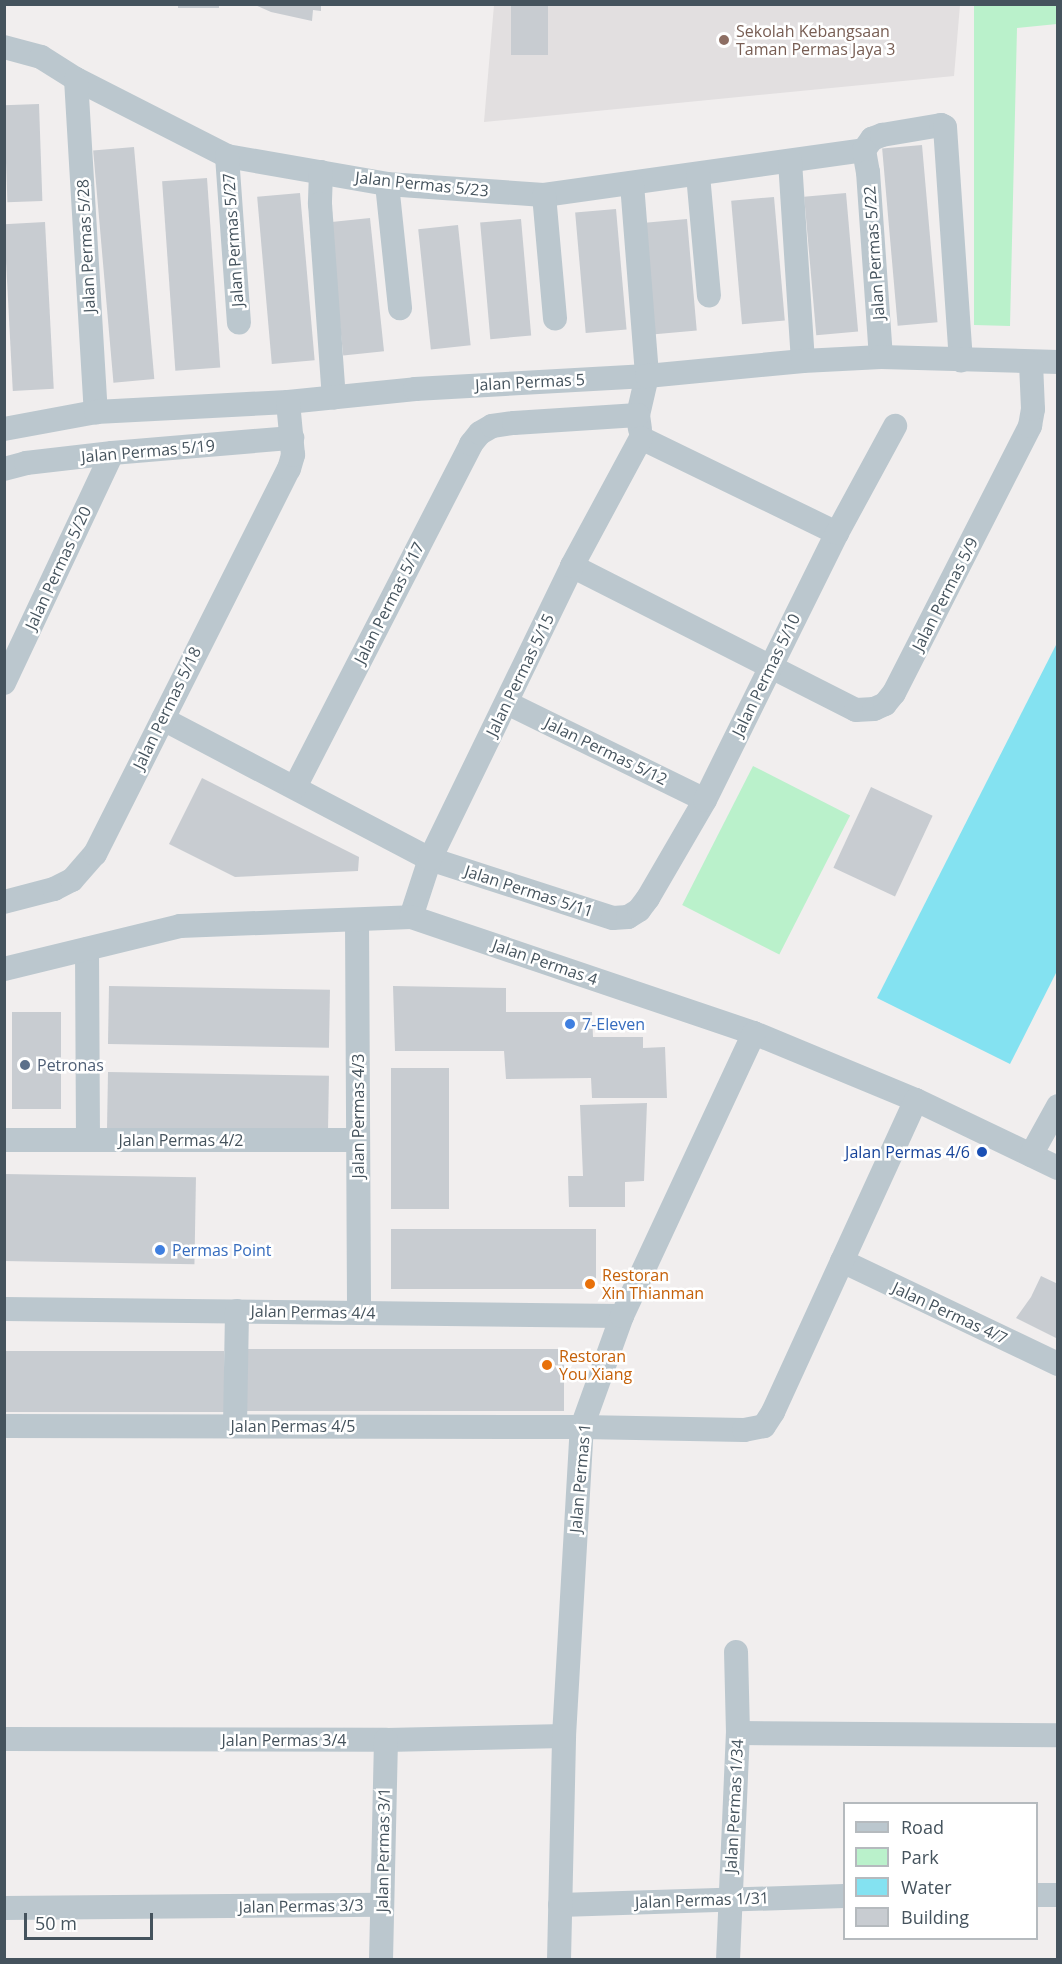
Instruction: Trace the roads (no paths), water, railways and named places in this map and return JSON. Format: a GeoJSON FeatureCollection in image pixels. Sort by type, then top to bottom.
{"type":"FeatureCollection","features":[{"type":"Feature","properties":{"kind":"street","name":"Jalan Permas 5/23"},"geometry":{"type":"LineString","coordinates":[[4,47],[41,57],[76,79],[227,156],[387,184],[544,195],[698,176],[864,150]]}},
{"type":"Feature","properties":{"kind":"street","name":"Jalan Permas 5/28"},"geometry":{"type":"LineString","coordinates":[[76,79],[96,412]]}},
{"type":"Feature","properties":{"kind":"street"},"geometry":{"type":"LineString","coordinates":[[864,150],[872,139],[882,135],[941,125],[946,130],[961,360]]}},
{"type":"Feature","properties":{"kind":"street","name":"Jalan Permas 5/22"},"geometry":{"type":"LineString","coordinates":[[864,150],[868,172],[881,357]]}},
{"type":"Feature","properties":{"kind":"street","name":"Jalan Permas 5/27"},"geometry":{"type":"LineString","coordinates":[[227,156],[239,323]]}},
{"type":"Feature","properties":{"kind":"street"},"geometry":{"type":"LineString","coordinates":[[790,162],[803,361]]}},
{"type":"Feature","properties":{"kind":"street"},"geometry":{"type":"LineString","coordinates":[[321,172],[320,204],[334,397]]}},
{"type":"Feature","properties":{"kind":"street"},"geometry":{"type":"LineString","coordinates":[[698,176],[709,296]]}},
{"type":"Feature","properties":{"kind":"street"},"geometry":{"type":"LineString","coordinates":[[387,184],[400,308]]}},
{"type":"Feature","properties":{"kind":"street","name":"Jalan Permas 5/15"},"geometry":{"type":"LineString","coordinates":[[411,917],[430,859],[640,426],[647,376],[632,184]]}},
{"type":"Feature","properties":{"kind":"street"},"geometry":{"type":"LineString","coordinates":[[544,195],[555,319]]}},
{"type":"Feature","properties":{"kind":"street","name":"Jalan Permas 5"},"geometry":{"type":"LineString","coordinates":[[4,429],[96,412],[288,402],[416,388],[647,376],[803,361],[881,357],[1058,362]]}},
{"type":"Feature","properties":{"kind":"street","name":"Jalan Permas 5/9"},"geometry":{"type":"LineString","coordinates":[[770,667],[856,710],[874,709],[885,704],[894,693],[1030,426],[1033,409],[1031,363]]}},
{"type":"Feature","properties":{"kind":"street"},"geometry":{"type":"LineString","coordinates":[[288,402],[292,438]]}},
{"type":"Feature","properties":{"kind":"street","name":"Jalan Permas 5/17"},"geometry":{"type":"LineString","coordinates":[[295,787],[471,444],[480,433],[492,426],[640,426]]}},
{"type":"Feature","properties":{"kind":"street"},"geometry":{"type":"LineString","coordinates":[[640,426],[837,533]]}},
{"type":"Feature","properties":{"kind":"street","name":"Jalan Permas 5/10"},"geometry":{"type":"LineString","coordinates":[[628,917],[639,910],[648,898],[705,800],[837,533],[896,426]]}},
{"type":"Feature","properties":{"kind":"street","name":"Jalan Permas 5/19"},"geometry":{"type":"LineString","coordinates":[[4,469],[26,463],[112,453],[292,438]]}},
{"type":"Feature","properties":{"kind":"street","name":"Jalan Permas 5/18"},"geometry":{"type":"LineString","coordinates":[[4,902],[54,889],[72,880],[95,854],[289,469],[293,455],[292,438]]}},
{"type":"Feature","properties":{"kind":"street","name":"Jalan Permas 5/20"},"geometry":{"type":"LineString","coordinates":[[4,682],[112,453]]}},
{"type":"Feature","properties":{"kind":"street"},"geometry":{"type":"LineString","coordinates":[[572,566],[770,667]]}},
{"type":"Feature","properties":{"kind":"street","name":"Jalan Permas 5/12"},"geometry":{"type":"LineString","coordinates":[[507,703],[705,800]]}},
{"type":"Feature","properties":{"kind":"street","name":"Jalan Permas 5/11"},"geometry":{"type":"LineString","coordinates":[[163,719],[430,859],[613,918],[628,917]]}},
{"type":"Feature","properties":{"kind":"street","name":"Jalan Permas 4"},"geometry":{"type":"LineString","coordinates":[[4,969],[180,926],[411,917],[754,1033],[916,1100],[1058,1168]]}},
{"type":"Feature","properties":{"kind":"street","name":"Jalan Permas 4/3"},"geometry":{"type":"LineString","coordinates":[[357,920],[359,1313]]}},
{"type":"Feature","properties":{"kind":"street"},"geometry":{"type":"LineString","coordinates":[[87,948],[88,1140]]}},
{"type":"Feature","properties":{"kind":"street","name":"Jalan Permas 1"},"geometry":{"type":"LineString","coordinates":[[559,1959],[564,1736],[582,1427],[622,1316],[754,1033]]}},
{"type":"Feature","properties":{"kind":"street"},"geometry":{"type":"LineString","coordinates":[[582,1427],[744,1430],[764,1426],[916,1100]]}},
{"type":"Feature","properties":{"kind":"street"},"geometry":{"type":"LineString","coordinates":[[1031,1155],[1058,1106]]}},
{"type":"Feature","properties":{"kind":"street","name":"Jalan Permas 4/2"},"geometry":{"type":"LineString","coordinates":[[4,1140],[358,1140]]}},
{"type":"Feature","properties":{"kind":"street","name":"Jalan Permas 4/7"},"geometry":{"type":"LineString","coordinates":[[842,1262],[1058,1364]]}},
{"type":"Feature","properties":{"kind":"street","name":"Jalan Permas 4/4"},"geometry":{"type":"LineString","coordinates":[[4,1309],[622,1316]]}},
{"type":"Feature","properties":{"kind":"street"},"geometry":{"type":"LineString","coordinates":[[235,1426],[237,1311]]}},
{"type":"Feature","properties":{"kind":"street","name":"Jalan Permas 4/5"},"geometry":{"type":"LineString","coordinates":[[4,1426],[582,1427]]}},
{"type":"Feature","properties":{"kind":"street","name":"Jalan Permas 1/34"},"geometry":{"type":"LineString","coordinates":[[728,1959],[738,1733],[736,1652]]}},
{"type":"Feature","properties":{"kind":"street"},"geometry":{"type":"LineString","coordinates":[[738,1733],[1058,1735]]}},
{"type":"Feature","properties":{"kind":"street","name":"Jalan Permas 3/4"},"geometry":{"type":"LineString","coordinates":[[4,1740],[386,1740],[564,1736]]}},
{"type":"Feature","properties":{"kind":"street","name":"Jalan Permas 3/1"},"geometry":{"type":"LineString","coordinates":[[381,1959],[386,1740]]}},
{"type":"Feature","properties":{"kind":"street"},"geometry":{"type":"LineString","coordinates":[[1038,1895],[1058,1894]]}},
{"type":"Feature","properties":{"kind":"street","name":"Jalan Permas 1/31"},"geometry":{"type":"LineString","coordinates":[[560,1905],[843,1896]]}},
{"type":"Feature","properties":{"kind":"street","name":"Jalan Permas 3/3"},"geometry":{"type":"LineString","coordinates":[[4,1908],[382,1905]]}},
{"type":"Feature","properties":{"kind":"water"},"geometry":{"type":"Polygon","coordinates":[[[1057,643],[1057,971],[1010,1064],[877,998],[1057,643]]]}},
{"type":"Feature","properties":{"kind":"place","name":"Sekolah Kebangsaan Taman Permas Jaya 3"},"geometry":{"type":"Point","coordinates":[724,40]}},
{"type":"Feature","properties":{"kind":"place","name":"7-Eleven"},"geometry":{"type":"Point","coordinates":[570,1024]}},
{"type":"Feature","properties":{"kind":"place","name":"Petronas"},"geometry":{"type":"Point","coordinates":[25,1065]}},
{"type":"Feature","properties":{"kind":"place","name":"Jalan Permas 4/6"},"geometry":{"type":"Point","coordinates":[982,1152]}},
{"type":"Feature","properties":{"kind":"place","name":"Permas Point"},"geometry":{"type":"Point","coordinates":[160,1250]}},
{"type":"Feature","properties":{"kind":"place","name":"Restoran Xin Thianman"},"geometry":{"type":"Point","coordinates":[590,1284]}},
{"type":"Feature","properties":{"kind":"place","name":"Restoran You Xiang"},"geometry":{"type":"Point","coordinates":[547,1365]}}]}
